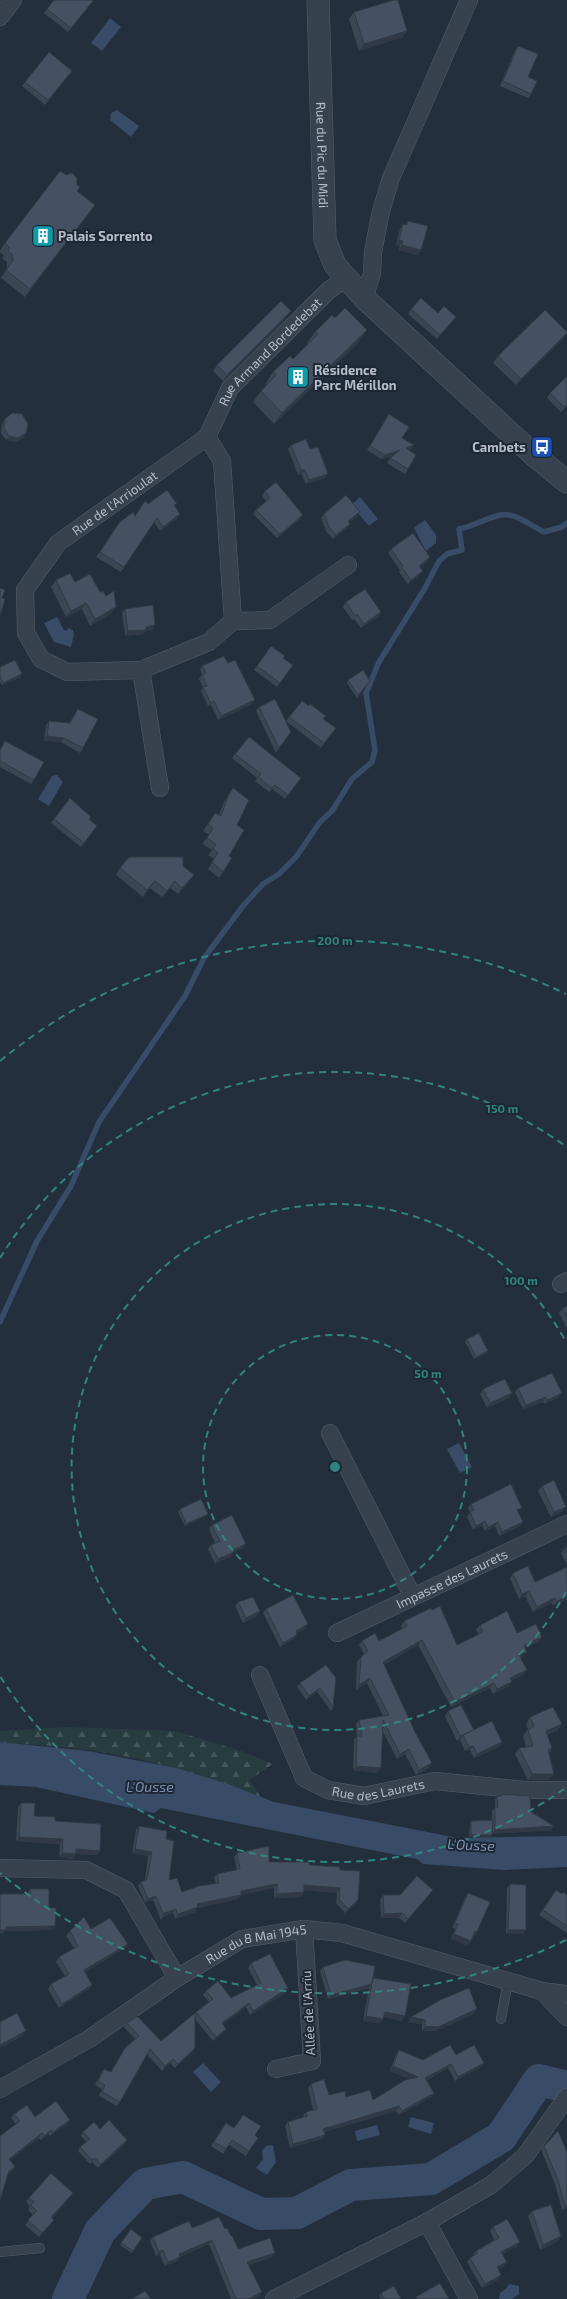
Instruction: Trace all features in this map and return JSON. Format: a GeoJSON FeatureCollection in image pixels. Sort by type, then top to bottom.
{"type":"FeatureCollection","features":[{"type":"Feature","properties":{"kind":"street"},"geometry":{"type":"LineString","coordinates":[[0,17],[13,0]]}},
{"type":"Feature","properties":{"kind":"street","name":"Rue du Pic du Midi"},"geometry":{"type":"LineString","coordinates":[[318,0],[325,240],[335,265],[364,298],[535,456],[567,482]]}},
{"type":"Feature","properties":{"kind":"street"},"geometry":{"type":"LineString","coordinates":[[364,298],[372,274],[373,252],[381,211],[391,178],[469,0]]}},
{"type":"Feature","properties":{"kind":"street","name":"Rue Armand Bordedebat"},"geometry":{"type":"LineString","coordinates":[[207,437],[230,388],[329,290],[347,278]]}},
{"type":"Feature","properties":{"kind":"street"},"geometry":{"type":"LineString","coordinates":[[207,437],[222,461],[233,621],[270,620],[348,565]]}},
{"type":"Feature","properties":{"kind":"street","name":"Rue de l'Arrioulat"},"geometry":{"type":"LineString","coordinates":[[207,437],[58,543],[25,590],[26,634],[41,658],[67,672],[141,670],[209,642],[233,621]]}},
{"type":"Feature","properties":{"kind":"street"},"geometry":{"type":"LineString","coordinates":[[141,670],[160,788]]}},
{"type":"Feature","properties":{"kind":"street"},"geometry":{"type":"LineString","coordinates":[[330,1433],[413,1597]]}},
{"type":"Feature","properties":{"kind":"street","name":"Impasse des Laurets"},"geometry":{"type":"LineString","coordinates":[[337,1633],[567,1524]]}},
{"type":"Feature","properties":{"kind":"street","name":"Rue des Laurets"},"geometry":{"type":"LineString","coordinates":[[260,1675],[304,1778],[328,1790],[364,1796],[436,1781],[524,1790],[567,1790]]}},
{"type":"Feature","properties":{"kind":"street"},"geometry":{"type":"LineString","coordinates":[[0,1868],[86,1870],[126,1890],[177,1978]]}},
{"type":"Feature","properties":{"kind":"street","name":"Rue du 8 Mai 1945"},"geometry":{"type":"LineString","coordinates":[[0,2089],[89,2039],[177,1978],[242,1939],[304,1929],[342,1932],[542,1991],[567,1994]]}},
{"type":"Feature","properties":{"kind":"street","name":"Allée de l'Arrïu"},"geometry":{"type":"LineString","coordinates":[[276,2069],[312,2061],[304,1929]]}},
{"type":"Feature","properties":{"kind":"street","name":"Rue du 8 Mai 1945"},"geometry":{"type":"LineString","coordinates":[[542,1991],[567,2017]]}},
{"type":"Feature","properties":{"kind":"street"},"geometry":{"type":"LineString","coordinates":[[274,2299],[427,2222],[491,2185],[525,2156],[567,2097]]}},
{"type":"Feature","properties":{"kind":"street"},"geometry":{"type":"LineString","coordinates":[[427,2222],[469,2299]]}},
{"type":"Feature","properties":{"kind":"lane"},"geometry":{"type":"LineString","coordinates":[[501,2019],[508,1981]]}},
{"type":"Feature","properties":{"kind":"lane"},"geometry":{"type":"LineString","coordinates":[[0,2252],[40,2248]]}},
{"type":"Feature","properties":{"kind":"green space"},"geometry":{"type":"Polygon","coordinates":[[[68,1727],[175,1731],[241,1751],[273,1764],[249,1780],[261,1797],[175,1769],[142,1760],[82,1749],[0,1743],[0,1731],[68,1727]]]}},
{"type":"Feature","properties":{"kind":"water"},"geometry":{"type":"Polygon","coordinates":[[[110,18],[121,27],[102,51],[91,43],[110,18]]]}},
{"type":"Feature","properties":{"kind":"water"},"geometry":{"type":"Polygon","coordinates":[[[117,110],[139,126],[131,137],[110,120],[111,113],[117,110]]]}},
{"type":"Feature","properties":{"kind":"water"},"geometry":{"type":"Polygon","coordinates":[[[360,497],[378,519],[369,526],[351,505],[360,497]]]}},
{"type":"Feature","properties":{"kind":"water"},"geometry":{"type":"Polygon","coordinates":[[[425,520],[436,535],[436,543],[426,551],[414,528],[425,520]]]}},
{"type":"Feature","properties":{"kind":"water"},"geometry":{"type":"Polygon","coordinates":[[[57,617],[64,630],[67,631],[68,628],[73,630],[74,634],[71,647],[54,642],[44,623],[57,617]]]}},
{"type":"Feature","properties":{"kind":"water"},"geometry":{"type":"Polygon","coordinates":[[[57,775],[63,782],[49,806],[38,799],[52,776],[57,775]]]}},
{"type":"Feature","properties":{"kind":"water"},"geometry":{"type":"Polygon","coordinates":[[[459,1443],[472,1467],[460,1473],[447,1449],[459,1443]]]}},
{"type":"Feature","properties":{"kind":"water","name":"L'Ousse"},"geometry":{"type":"Polygon","coordinates":[[[0,1742],[88,1751],[176,1768],[228,1784],[274,1802],[458,1838],[567,1836],[567,1867],[505,1870],[423,1864],[417,1859],[161,1808],[154,1813],[36,1787],[0,1785],[0,1742]]]}},
{"type":"Feature","properties":{"kind":"water"},"geometry":{"type":"Polygon","coordinates":[[[203,2063],[221,2082],[211,2092],[193,2072],[203,2063]]]}},
{"type":"Feature","properties":{"kind":"water"},"geometry":{"type":"Polygon","coordinates":[[[411,2117],[434,2123],[431,2134],[408,2127],[411,2117]]]}},
{"type":"Feature","properties":{"kind":"water"},"geometry":{"type":"Polygon","coordinates":[[[377,2125],[380,2135],[357,2141],[355,2131],[377,2125]]]}},
{"type":"Feature","properties":{"kind":"water"},"geometry":{"type":"Polygon","coordinates":[[[273,2145],[276,2162],[267,2175],[256,2168],[263,2159],[262,2151],[266,2146],[273,2145]]]}},
{"type":"Feature","properties":{"kind":"water"},"geometry":{"type":"Polygon","coordinates":[[[509,2284],[519,2286],[519,2294],[512,2299],[499,2299],[500,2293],[507,2288],[509,2284]]]}},
{"type":"Feature","properties":{"kind":"building"},"geometry":{"type":"Polygon","coordinates":[[[54,0],[93,1],[71,28],[47,9],[54,0]]]}},
{"type":"Feature","properties":{"kind":"building"},"geometry":{"type":"Polygon","coordinates":[[[398,0],[407,31],[364,44],[354,12],[398,0]]]}},
{"type":"Feature","properties":{"kind":"building"},"geometry":{"type":"Polygon","coordinates":[[[518,46],[538,54],[528,77],[537,81],[531,94],[503,81],[518,46]]]}},
{"type":"Feature","properties":{"kind":"building"},"geometry":{"type":"Polygon","coordinates":[[[49,52],[72,71],[48,100],[25,82],[49,52]]]}},
{"type":"Feature","properties":{"kind":"building","name":"Palais Sorrento"},"geometry":{"type":"Polygon","coordinates":[[[60,171],[66,175],[72,173],[77,178],[77,185],[80,187],[77,191],[95,205],[30,289],[6,270],[13,261],[12,254],[8,250],[10,248],[5,243],[60,171]]]}},
{"type":"Feature","properties":{"kind":"building"},"geometry":{"type":"Polygon","coordinates":[[[408,221],[428,226],[421,250],[402,245],[403,241],[399,240],[403,224],[407,225],[408,221]]]}},
{"type":"Feature","properties":{"kind":"building"},"geometry":{"type":"Polygon","coordinates":[[[421,298],[438,313],[444,306],[456,317],[440,335],[411,309],[421,298]]]}},
{"type":"Feature","properties":{"kind":"building"},"geometry":{"type":"Polygon","coordinates":[[[281,301],[291,311],[227,375],[217,365],[281,301]]]}},
{"type":"Feature","properties":{"kind":"building","name":"Résidence Parc Mérillon"},"geometry":{"type":"Polygon","coordinates":[[[345,308],[367,330],[282,413],[261,391],[276,375],[273,372],[290,356],[293,359],[318,334],[315,332],[332,315],[335,318],[345,308]]]}},
{"type":"Feature","properties":{"kind":"building"},"geometry":{"type":"Polygon","coordinates":[[[545,310],[567,333],[521,379],[498,356],[545,310]]]}},
{"type":"Feature","properties":{"kind":"building"},"geometry":{"type":"Polygon","coordinates":[[[567,376],[567,405],[564,407],[550,393],[567,376]]]}},
{"type":"Feature","properties":{"kind":"building"},"geometry":{"type":"Polygon","coordinates":[[[12,413],[22,414],[28,424],[26,433],[18,438],[9,436],[4,428],[5,419],[12,413]]]}},
{"type":"Feature","properties":{"kind":"building"},"geometry":{"type":"Polygon","coordinates":[[[389,414],[409,427],[402,438],[414,445],[406,448],[416,455],[408,469],[390,458],[400,450],[385,455],[370,446],[389,414]]]}},
{"type":"Feature","properties":{"kind":"building"},"geometry":{"type":"Polygon","coordinates":[[[306,439],[310,449],[318,447],[328,474],[309,480],[305,470],[301,470],[291,445],[306,439]]]}},
{"type":"Feature","properties":{"kind":"building"},"geometry":{"type":"Polygon","coordinates":[[[276,482],[303,515],[280,534],[256,510],[270,498],[265,491],[276,482]]]}},
{"type":"Feature","properties":{"kind":"building"},"geometry":{"type":"Polygon","coordinates":[[[167,490],[177,504],[174,505],[180,514],[163,527],[157,518],[124,567],[100,552],[119,523],[133,512],[135,516],[145,501],[148,504],[167,490]]]}},
{"type":"Feature","properties":{"kind":"building"},"geometry":{"type":"Polygon","coordinates":[[[346,495],[360,512],[348,521],[350,524],[336,535],[329,527],[324,514],[346,495]]]}},
{"type":"Feature","properties":{"kind":"building"},"geometry":{"type":"Polygon","coordinates":[[[413,533],[430,557],[419,566],[423,571],[411,580],[391,549],[413,533]]]}},
{"type":"Feature","properties":{"kind":"building"},"geometry":{"type":"Polygon","coordinates":[[[70,573],[75,582],[90,574],[100,592],[103,591],[106,596],[114,591],[116,607],[95,619],[86,603],[71,611],[56,580],[70,573]]]}},
{"type":"Feature","properties":{"kind":"building"},"geometry":{"type":"Polygon","coordinates":[[[0,588],[5,590],[2,598],[5,599],[0,616],[0,588]]]}},
{"type":"Feature","properties":{"kind":"building"},"geometry":{"type":"Polygon","coordinates":[[[365,589],[381,612],[364,624],[357,614],[355,616],[346,602],[365,589]]]}},
{"type":"Feature","properties":{"kind":"building"},"geometry":{"type":"Polygon","coordinates":[[[153,605],[155,625],[146,627],[146,630],[128,631],[125,609],[153,605]]]}},
{"type":"Feature","properties":{"kind":"building"},"geometry":{"type":"Polygon","coordinates":[[[271,646],[285,656],[283,658],[293,665],[280,683],[257,666],[271,646]]]}},
{"type":"Feature","properties":{"kind":"building"},"geometry":{"type":"Polygon","coordinates":[[[224,656],[228,663],[235,660],[255,700],[221,716],[214,701],[211,703],[203,687],[207,686],[202,675],[206,673],[202,666],[224,656]]]}},
{"type":"Feature","properties":{"kind":"building"},"geometry":{"type":"Polygon","coordinates":[[[15,660],[22,674],[3,683],[0,676],[0,667],[15,660]]]}},
{"type":"Feature","properties":{"kind":"building"},"geometry":{"type":"Polygon","coordinates":[[[363,670],[370,681],[358,695],[348,680],[363,670]]]}},
{"type":"Feature","properties":{"kind":"building"},"geometry":{"type":"Polygon","coordinates":[[[275,699],[291,732],[279,748],[259,707],[275,699]]]}},
{"type":"Feature","properties":{"kind":"building"},"geometry":{"type":"Polygon","coordinates":[[[302,701],[309,706],[310,704],[326,716],[323,719],[336,728],[324,743],[289,717],[302,701]]]}},
{"type":"Feature","properties":{"kind":"building"},"geometry":{"type":"Polygon","coordinates":[[[78,709],[98,719],[83,748],[64,738],[47,736],[49,721],[70,723],[78,709]]]}},
{"type":"Feature","properties":{"kind":"building"},"geometry":{"type":"Polygon","coordinates":[[[249,737],[301,778],[288,795],[275,785],[272,788],[258,777],[261,774],[235,754],[249,737]]]}},
{"type":"Feature","properties":{"kind":"building"},"geometry":{"type":"Polygon","coordinates":[[[5,741],[44,762],[34,780],[0,761],[0,751],[5,741]]]}},
{"type":"Feature","properties":{"kind":"building"},"geometry":{"type":"Polygon","coordinates":[[[233,788],[249,800],[237,825],[244,830],[229,856],[232,858],[223,872],[212,862],[218,853],[213,849],[216,844],[207,838],[213,828],[208,824],[215,813],[221,816],[228,796],[233,788]]]}},
{"type":"Feature","properties":{"kind":"building"},"geometry":{"type":"Polygon","coordinates":[[[70,798],[91,817],[89,819],[97,826],[84,843],[54,819],[70,798]]]}},
{"type":"Feature","properties":{"kind":"building"},"geometry":{"type":"Polygon","coordinates":[[[129,857],[183,857],[183,866],[194,875],[182,888],[175,881],[167,891],[155,881],[147,890],[120,868],[129,857]]]}},
{"type":"Feature","properties":{"kind":"building"},"geometry":{"type":"Polygon","coordinates":[[[567,1306],[567,1317],[563,1308],[567,1306]]]}},
{"type":"Feature","properties":{"kind":"building"},"geometry":{"type":"Polygon","coordinates":[[[479,1333],[488,1351],[476,1357],[467,1339],[479,1333]]]}},
{"type":"Feature","properties":{"kind":"building"},"geometry":{"type":"Polygon","coordinates":[[[552,1373],[562,1393],[548,1400],[546,1397],[526,1405],[518,1388],[552,1373]]]}},
{"type":"Feature","properties":{"kind":"building"},"geometry":{"type":"Polygon","coordinates":[[[505,1379],[512,1393],[490,1403],[483,1389],[505,1379]]]}},
{"type":"Feature","properties":{"kind":"building"},"geometry":{"type":"Polygon","coordinates":[[[554,1480],[566,1507],[554,1512],[542,1486],[554,1480]]]}},
{"type":"Feature","properties":{"kind":"building"},"geometry":{"type":"Polygon","coordinates":[[[511,1484],[522,1508],[517,1510],[523,1522],[502,1532],[498,1522],[488,1527],[485,1521],[476,1526],[470,1512],[474,1510],[471,1504],[511,1484]]]}},
{"type":"Feature","properties":{"kind":"building"},"geometry":{"type":"Polygon","coordinates":[[[201,1499],[208,1514],[186,1524],[180,1509],[201,1499]]]}},
{"type":"Feature","properties":{"kind":"building"},"geometry":{"type":"Polygon","coordinates":[[[232,1515],[246,1544],[233,1550],[234,1552],[218,1559],[211,1545],[220,1541],[212,1525],[232,1515]]]}},
{"type":"Feature","properties":{"kind":"building"},"geometry":{"type":"Polygon","coordinates":[[[528,1566],[535,1582],[567,1567],[567,1597],[557,1601],[555,1598],[537,1607],[529,1591],[522,1594],[513,1573],[528,1566]]]}},
{"type":"Feature","properties":{"kind":"building"},"geometry":{"type":"Polygon","coordinates":[[[293,1595],[308,1624],[296,1631],[297,1635],[283,1643],[266,1609],[293,1595]]]}},
{"type":"Feature","properties":{"kind":"building"},"geometry":{"type":"Polygon","coordinates":[[[253,1597],[260,1611],[246,1618],[238,1602],[253,1597]]]}},
{"type":"Feature","properties":{"kind":"building"},"geometry":{"type":"Polygon","coordinates":[[[440,1606],[457,1645],[483,1632],[480,1625],[507,1611],[517,1633],[536,1624],[542,1637],[524,1646],[527,1652],[519,1655],[527,1670],[510,1678],[512,1682],[497,1689],[494,1683],[455,1702],[422,1640],[383,1662],[416,1734],[432,1763],[419,1770],[409,1749],[400,1754],[383,1720],[381,1768],[356,1766],[357,1736],[362,1736],[359,1720],[389,1715],[370,1678],[359,1685],[361,1657],[368,1651],[362,1641],[375,1633],[379,1641],[407,1626],[404,1621],[431,1608],[432,1610],[440,1606]]]}},
{"type":"Feature","properties":{"kind":"building"},"geometry":{"type":"Polygon","coordinates":[[[326,1665],[336,1678],[333,1707],[320,1688],[309,1696],[300,1683],[326,1665]]]}},
{"type":"Feature","properties":{"kind":"building"},"geometry":{"type":"Polygon","coordinates":[[[461,1705],[474,1730],[460,1736],[448,1711],[461,1705]]]}},
{"type":"Feature","properties":{"kind":"building"},"geometry":{"type":"Polygon","coordinates":[[[553,1707],[562,1724],[546,1731],[552,1748],[548,1750],[554,1774],[532,1774],[519,1748],[533,1746],[528,1730],[534,1726],[530,1717],[553,1707]]]}},
{"type":"Feature","properties":{"kind":"building"},"geometry":{"type":"Polygon","coordinates":[[[492,1721],[502,1742],[477,1754],[473,1746],[469,1747],[463,1735],[492,1721]]]}},
{"type":"Feature","properties":{"kind":"building"},"geometry":{"type":"Polygon","coordinates":[[[502,1794],[530,1796],[531,1812],[554,1826],[495,1830],[495,1807],[498,1807],[497,1796],[502,1796],[502,1794]]]}},
{"type":"Feature","properties":{"kind":"building"},"geometry":{"type":"Polygon","coordinates":[[[21,1803],[35,1803],[34,1816],[55,1817],[55,1821],[101,1824],[100,1851],[76,1849],[76,1854],[62,1853],[63,1839],[19,1837],[21,1803]]]}},
{"type":"Feature","properties":{"kind":"building"},"geometry":{"type":"Polygon","coordinates":[[[493,1820],[492,1835],[471,1835],[471,1821],[493,1820]]]}},
{"type":"Feature","properties":{"kind":"building"},"geometry":{"type":"Polygon","coordinates":[[[139,1826],[167,1831],[166,1839],[174,1841],[169,1880],[177,1878],[182,1892],[199,1886],[219,1883],[217,1874],[240,1869],[237,1853],[269,1846],[269,1862],[309,1862],[309,1865],[340,1867],[340,1870],[360,1871],[358,1900],[348,1909],[339,1899],[340,1888],[304,1885],[304,1892],[277,1894],[277,1884],[241,1891],[241,1895],[197,1904],[198,1907],[178,1914],[176,1909],[164,1913],[164,1916],[156,1896],[148,1899],[141,1882],[147,1879],[152,1852],[135,1849],[139,1826]]]}},
{"type":"Feature","properties":{"kind":"building"},"geometry":{"type":"Polygon","coordinates":[[[417,1876],[433,1890],[408,1919],[402,1913],[384,1914],[383,1895],[400,1895],[417,1876]]]}},
{"type":"Feature","properties":{"kind":"building"},"geometry":{"type":"Polygon","coordinates":[[[510,1884],[526,1885],[526,1930],[508,1930],[510,1884]]]}},
{"type":"Feature","properties":{"kind":"building"},"geometry":{"type":"Polygon","coordinates":[[[30,1889],[49,1889],[49,1908],[56,1908],[55,1926],[6,1927],[6,1930],[0,1930],[0,1894],[30,1894],[30,1889]]]}},
{"type":"Feature","properties":{"kind":"building"},"geometry":{"type":"Polygon","coordinates":[[[556,1890],[567,1895],[567,1926],[543,1910],[556,1890]]]}},
{"type":"Feature","properties":{"kind":"building"},"geometry":{"type":"Polygon","coordinates":[[[468,1893],[490,1902],[477,1932],[475,1931],[471,1941],[454,1934],[458,1924],[455,1923],[468,1893]]]}},
{"type":"Feature","properties":{"kind":"building"},"geometry":{"type":"Polygon","coordinates":[[[84,1917],[91,1929],[110,1918],[128,1944],[84,1970],[92,1985],[62,2004],[51,1984],[69,1974],[59,1957],[78,1946],[70,1931],[84,1917]]]}},
{"type":"Feature","properties":{"kind":"building"},"geometry":{"type":"Polygon","coordinates":[[[270,1954],[288,1988],[253,2011],[249,2003],[222,2023],[226,2029],[216,2037],[196,2012],[213,1999],[206,1991],[218,1981],[231,1998],[261,1983],[251,1963],[270,1954]]]}},
{"type":"Feature","properties":{"kind":"building"},"geometry":{"type":"Polygon","coordinates":[[[345,1960],[375,1966],[372,1984],[331,1995],[323,1967],[345,1960]]]}},
{"type":"Feature","properties":{"kind":"building"},"geometry":{"type":"Polygon","coordinates":[[[373,1978],[411,1984],[405,2016],[385,2012],[383,2019],[366,2016],[373,1978]]]}},
{"type":"Feature","properties":{"kind":"building"},"geometry":{"type":"Polygon","coordinates":[[[469,1988],[477,2009],[438,2027],[425,2026],[425,2020],[411,2017],[440,2000],[469,1988]]]}},
{"type":"Feature","properties":{"kind":"building"},"geometry":{"type":"Polygon","coordinates":[[[17,2013],[26,2031],[0,2045],[0,2022],[17,2013]]]}},
{"type":"Feature","properties":{"kind":"building"},"geometry":{"type":"Polygon","coordinates":[[[195,2013],[195,2048],[178,2064],[173,2059],[165,2066],[150,2049],[120,2102],[102,2092],[105,2085],[98,2081],[104,2069],[111,2072],[125,2048],[139,2036],[127,2023],[137,2016],[161,2041],[195,2013]]]}},
{"type":"Feature","properties":{"kind":"building"},"geometry":{"type":"Polygon","coordinates":[[[450,2045],[456,2055],[474,2045],[484,2063],[458,2077],[451,2064],[425,2078],[434,2093],[402,2111],[399,2106],[323,2129],[325,2135],[293,2144],[288,2122],[307,2116],[306,2112],[317,2109],[311,2084],[324,2079],[329,2095],[345,2091],[346,2097],[370,2090],[373,2100],[405,2080],[418,2077],[393,2066],[399,2050],[423,2060],[450,2045]]]}},
{"type":"Feature","properties":{"kind":"building"},"geometry":{"type":"Polygon","coordinates":[[[56,2101],[70,2120],[53,2132],[51,2130],[44,2136],[42,2133],[9,2159],[15,2167],[9,2171],[0,2200],[0,2136],[20,2121],[14,2114],[27,2105],[35,2117],[56,2101]]]}},
{"type":"Feature","properties":{"kind":"building"},"geometry":{"type":"Polygon","coordinates":[[[243,2115],[261,2126],[255,2135],[258,2138],[249,2151],[232,2140],[226,2149],[214,2142],[226,2123],[234,2128],[243,2115]]]}},
{"type":"Feature","properties":{"kind":"building"},"geometry":{"type":"Polygon","coordinates":[[[109,2120],[127,2140],[101,2164],[95,2158],[92,2160],[80,2147],[90,2139],[83,2132],[94,2122],[100,2129],[109,2120]]]}},
{"type":"Feature","properties":{"kind":"building"},"geometry":{"type":"Polygon","coordinates":[[[558,2131],[567,2152],[567,2205],[565,2206],[558,2180],[544,2146],[558,2131]]]}},
{"type":"Feature","properties":{"kind":"building"},"geometry":{"type":"Polygon","coordinates":[[[51,2173],[73,2193],[51,2217],[54,2220],[42,2233],[28,2220],[37,2211],[31,2205],[34,2202],[29,2198],[51,2173]]]}},
{"type":"Feature","properties":{"kind":"building"},"geometry":{"type":"Polygon","coordinates":[[[551,2205],[561,2236],[543,2245],[532,2211],[551,2205]]]}},
{"type":"Feature","properties":{"kind":"building"},"geometry":{"type":"Polygon","coordinates":[[[219,2217],[225,2229],[227,2228],[231,2236],[232,2235],[238,2249],[270,2238],[275,2253],[247,2262],[262,2292],[248,2299],[236,2299],[212,2240],[179,2254],[180,2257],[168,2262],[163,2250],[159,2252],[153,2237],[189,2221],[192,2228],[219,2217]]]}},
{"type":"Feature","properties":{"kind":"building"},"geometry":{"type":"Polygon","coordinates":[[[507,2219],[520,2242],[501,2252],[507,2262],[497,2267],[501,2275],[485,2284],[470,2258],[478,2253],[476,2251],[499,2238],[493,2227],[507,2219]]]}},
{"type":"Feature","properties":{"kind":"building"},"geometry":{"type":"Polygon","coordinates":[[[131,2229],[142,2238],[133,2251],[121,2243],[131,2229]]]}},
{"type":"Feature","properties":{"kind":"building"},"geometry":{"type":"Polygon","coordinates":[[[440,2283],[449,2299],[417,2299],[416,2297],[440,2283]]]}},
{"type":"Feature","properties":{"kind":"building"},"geometry":{"type":"Polygon","coordinates":[[[394,2286],[401,2299],[384,2299],[381,2293],[394,2286]]]}},
{"type":"Feature","properties":{"kind":"building"},"geometry":{"type":"Polygon","coordinates":[[[145,2291],[151,2299],[132,2299],[145,2291]]]}},
{"type":"Feature","properties":{"kind":"waterway"},"geometry":{"type":"LineString","coordinates":[[0,1322],[37,1241],[71,1186],[99,1122],[185,996],[204,958],[243,906],[263,884],[279,874],[296,857],[320,822],[332,811],[352,779],[372,762],[375,750],[366,693],[379,662],[425,588],[439,561],[447,554],[462,550],[459,529],[501,515],[517,517],[544,532],[562,527],[567,523]]}},
{"type":"Feature","properties":{"kind":"waterway"},"geometry":{"type":"LineString","coordinates":[[68,2299],[100,2231],[145,2184],[183,2177],[261,2214],[297,2213],[351,2185],[431,2179],[501,2137],[539,2080],[567,2087]]}},
{"type":"Feature","properties":{"kind":"place","name":"Palais Sorrento"},"geometry":{"type":"Point","coordinates":[43,236]}},
{"type":"Feature","properties":{"kind":"place","name":"Résidence Parc Mérillon"},"geometry":{"type":"Point","coordinates":[298,377]}},
{"type":"Feature","properties":{"kind":"place","name":"Cambets"},"geometry":{"type":"Point","coordinates":[542,447]}}]}
